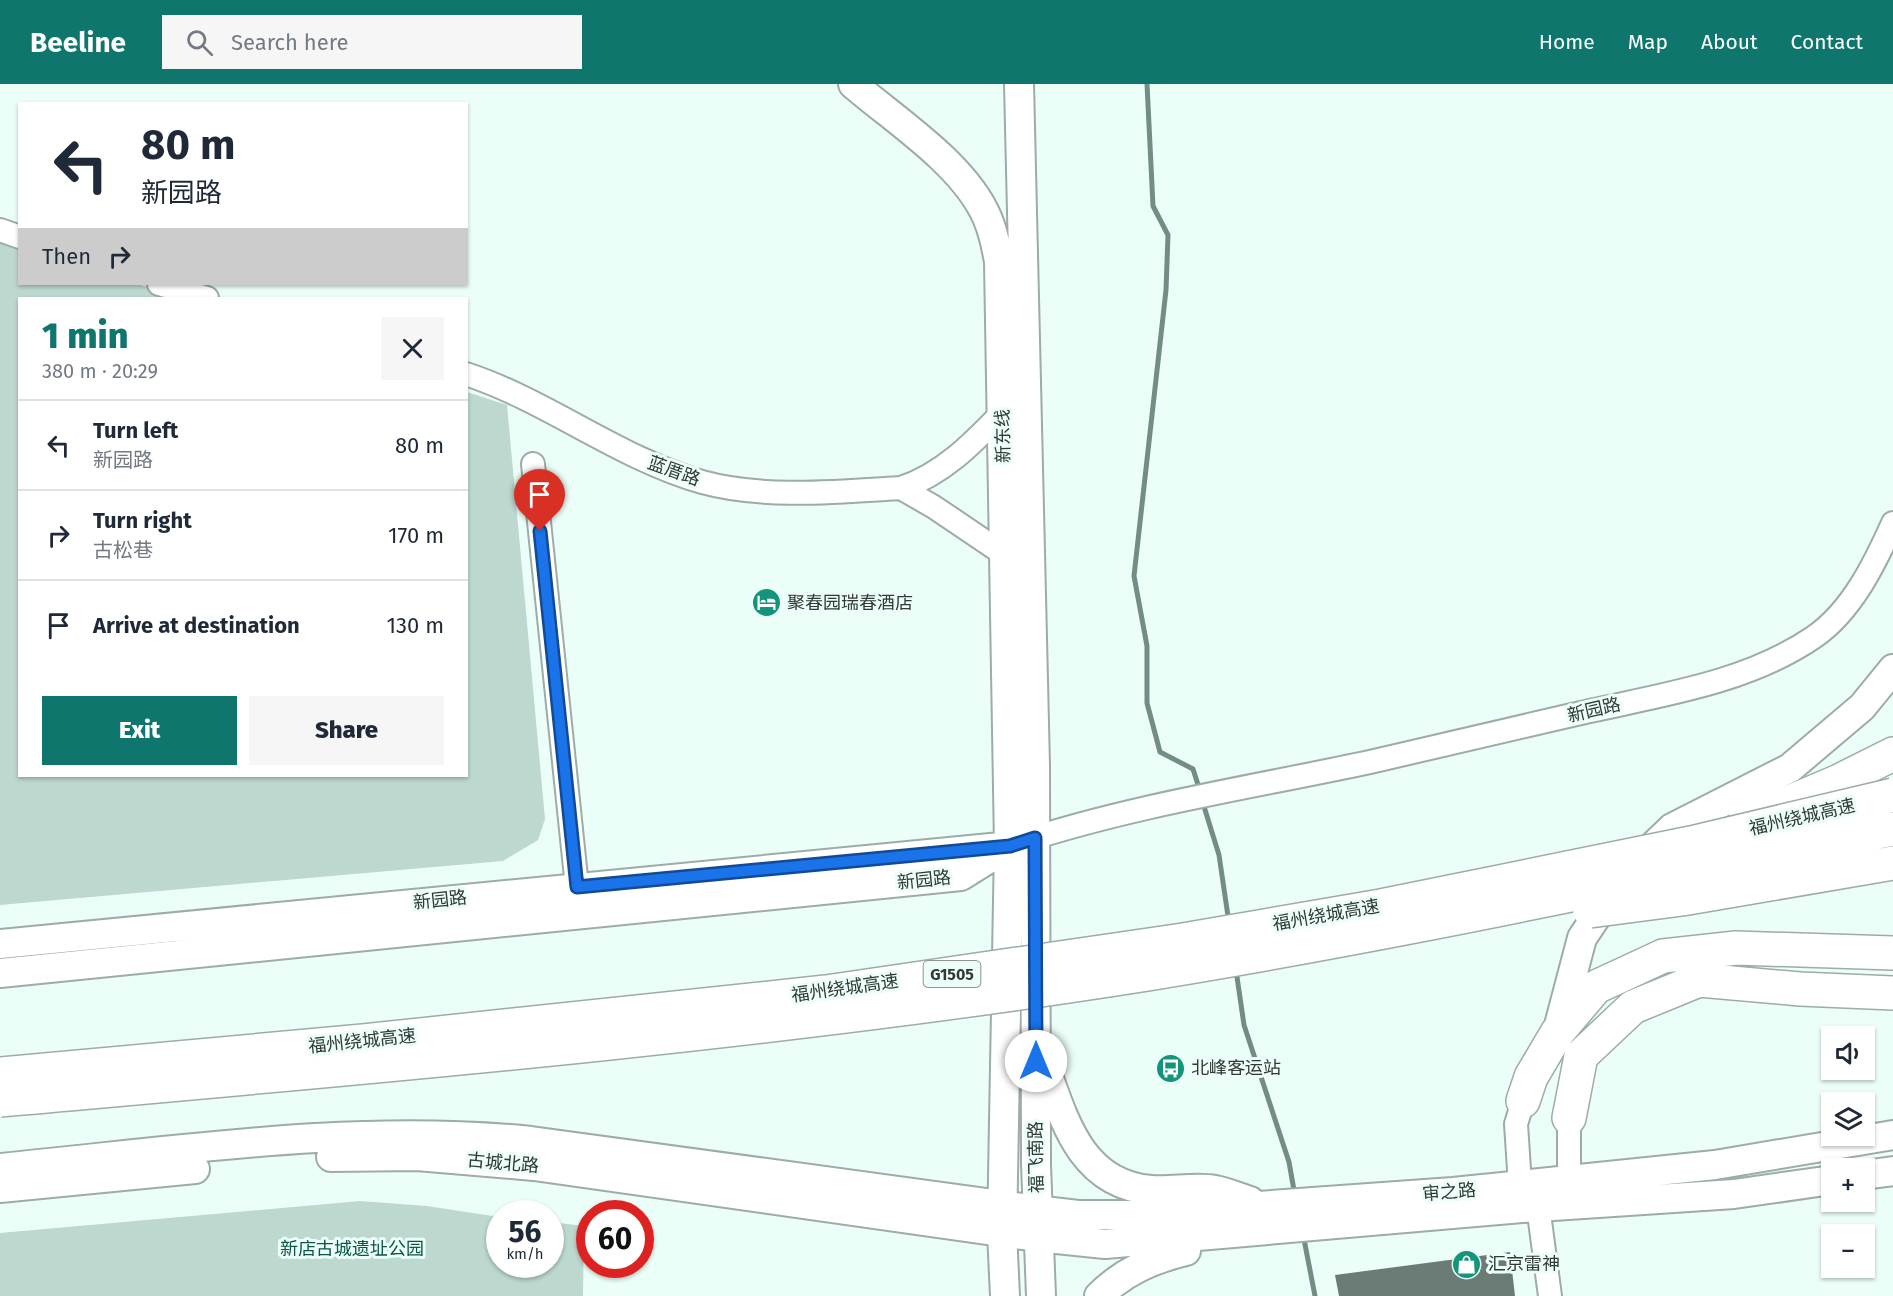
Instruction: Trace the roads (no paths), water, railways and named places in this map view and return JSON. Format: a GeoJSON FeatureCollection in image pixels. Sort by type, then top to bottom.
{"type":"FeatureCollection","features":[{"type":"Feature","properties":{"kind":"highway"},"geometry":{"type":"LineString","coordinates":[[1691,843],[1837,782],[1893,754]]}},
{"type":"Feature","properties":{"kind":"highway"},"geometry":{"type":"LineString","coordinates":[[1691,843],[1893,783]]}},
{"type":"Feature","properties":{"kind":"highway","name":"福州绕城高速"},"geometry":{"type":"LineString","coordinates":[[0,1074],[363,1041],[826,992],[1172,942],[1358,910],[1691,843],[1893,795]]}},
{"type":"Feature","properties":{"kind":"highway","name":"福州绕城高速"},"geometry":{"type":"LineString","coordinates":[[0,1100],[495,1055],[831,1019],[1111,979],[1347,940],[1893,829]]}},
{"type":"Feature","properties":{"kind":"highway"},"geometry":{"type":"LineString","coordinates":[[1347,940],[1682,899],[1893,863]]}},
{"type":"Feature","properties":{"kind":"highway"},"geometry":{"type":"LineString","coordinates":[[1523,1101],[1531,1077],[1557,1033],[1596,987],[1663,956],[1736,948],[1893,953]]}},
{"type":"Feature","properties":{"kind":"highway"},"geometry":{"type":"LineString","coordinates":[[1569,1118],[1581,1056],[1633,1007],[1699,980],[1800,989],[1893,993]]}},
{"type":"Feature","properties":{"kind":"highway"},"geometry":{"type":"LineString","coordinates":[[1800,989],[1893,1006]]}},
{"type":"Feature","properties":{"kind":"main road","name":"新东线"},"geometry":{"type":"LineString","coordinates":[[853,84],[945,163],[966,185],[984,211],[999,262],[1005,555],[1022,842]]}},
{"type":"Feature","properties":{"kind":"main road","name":"新东线"},"geometry":{"type":"LineString","coordinates":[[1019,84],[1026,396],[1022,842]]}},
{"type":"Feature","properties":{"kind":"main road"},"geometry":{"type":"LineString","coordinates":[[1557,1033],[1582,938],[1628,871],[1672,828],[1790,768],[1862,707],[1893,669]]}},
{"type":"Feature","properties":{"kind":"main road","name":"新园路"},"geometry":{"type":"LineString","coordinates":[[0,944],[1022,842]]}},
{"type":"Feature","properties":{"kind":"main road","name":"新园路"},"geometry":{"type":"LineString","coordinates":[[0,973],[961,876],[1022,842]]}},
{"type":"Feature","properties":{"kind":"main road","name":"福飞南路"},"geometry":{"type":"LineString","coordinates":[[1022,842],[1036,1041],[1037,1224],[1041,1296]]}},
{"type":"Feature","properties":{"kind":"main road","name":"福飞南路"},"geometry":{"type":"LineString","coordinates":[[1005,1296],[1002,1219],[1022,842]]}},
{"type":"Feature","properties":{"kind":"main road"},"geometry":{"type":"LineString","coordinates":[[1036,1041],[1072,1138],[1088,1162],[1111,1177],[1135,1188],[1213,1190],[1268,1218]]}},
{"type":"Feature","properties":{"kind":"main road","name":"古城北路"},"geometry":{"type":"LineString","coordinates":[[0,1168],[277,1141],[382,1135],[463,1136],[531,1141],[1002,1219]]}},
{"type":"Feature","properties":{"kind":"main road","name":"审之路"},"geometry":{"type":"LineString","coordinates":[[1569,1193],[1893,1135]]}},
{"type":"Feature","properties":{"kind":"main road","name":"古城北路"},"geometry":{"type":"LineString","coordinates":[[0,1188],[289,1160],[417,1156],[567,1170],[1002,1219]]}},
{"type":"Feature","properties":{"kind":"main road"},"geometry":{"type":"LineString","coordinates":[[1875,1173],[1893,1171]]}},
{"type":"Feature","properties":{"kind":"main road","name":"审之路"},"geometry":{"type":"LineString","coordinates":[[1002,1219],[1037,1224],[1080,1242],[1126,1244],[1268,1218],[1569,1193],[1734,1194],[1821,1182]]}},
{"type":"Feature","properties":{"kind":"main road"},"geometry":{"type":"LineString","coordinates":[[1100,1296],[1117,1278],[1161,1257],[1268,1218]]}},
{"type":"Feature","properties":{"kind":"street"},"geometry":{"type":"LineString","coordinates":[[0,230],[18,236]]}},
{"type":"Feature","properties":{"kind":"street"},"geometry":{"type":"LineString","coordinates":[[162,285],[204,297]]}},
{"type":"Feature","properties":{"kind":"street","name":"蓝厝路"},"geometry":{"type":"LineString","coordinates":[[468,375],[504,388],[633,455],[702,482],[726,487],[779,492],[901,488]]}},
{"type":"Feature","properties":{"kind":"street"},"geometry":{"type":"LineString","coordinates":[[901,488],[920,482],[952,460],[1002,413]]}},
{"type":"Feature","properties":{"kind":"street"},"geometry":{"type":"LineString","coordinates":[[533,464],[577,887]]}},
{"type":"Feature","properties":{"kind":"street"},"geometry":{"type":"LineString","coordinates":[[901,488],[934,507],[1005,555]]}},
{"type":"Feature","properties":{"kind":"street","name":"新园路"},"geometry":{"type":"LineString","coordinates":[[1022,842],[1083,823],[1168,802],[1369,762],[1682,690],[1760,667],[1788,654],[1817,635],[1848,602],[1875,562],[1893,523]]}},
{"type":"Feature","properties":{"kind":"street"},"geometry":{"type":"LineString","coordinates":[[1523,1101],[1516,1124],[1528,1196],[1550,1296]]}},
{"type":"Feature","properties":{"kind":"street"},"geometry":{"type":"LineString","coordinates":[[1569,1118],[1569,1193]]}},
{"type":"Feature","properties":{"kind":"waterway"},"geometry":{"type":"LineString","coordinates":[[1147,84],[1153,206],[1168,235],[1166,290],[1134,576],[1147,646],[1147,703],[1160,752],[1193,769],[1200,791]]}},
{"type":"Feature","properties":{"kind":"waterway"},"geometry":{"type":"LineString","coordinates":[[1202,800],[1219,855],[1229,923]]}},
{"type":"Feature","properties":{"kind":"waterway"},"geometry":{"type":"LineString","coordinates":[[1236,970],[1244,1025],[1289,1162],[1295,1196]]}},
{"type":"Feature","properties":{"kind":"waterway"},"geometry":{"type":"LineString","coordinates":[[1303,1234],[1315,1296]]}},
{"type":"Feature","properties":{"kind":"place","name":"聚春园瑞春酒店"},"geometry":{"type":"Point","coordinates":[766,603]}},
{"type":"Feature","properties":{"kind":"place","name":"北峰客运站"},"geometry":{"type":"Point","coordinates":[1170,1068]}},
{"type":"Feature","properties":{"kind":"place","name":"汇京雷神"},"geometry":{"type":"Point","coordinates":[1467,1264]}},
{"type":"Feature","properties":{"kind":"park label","name":"新店古城遗址公园"},"geometry":{"type":"Point","coordinates":[352,1249]}}]}
